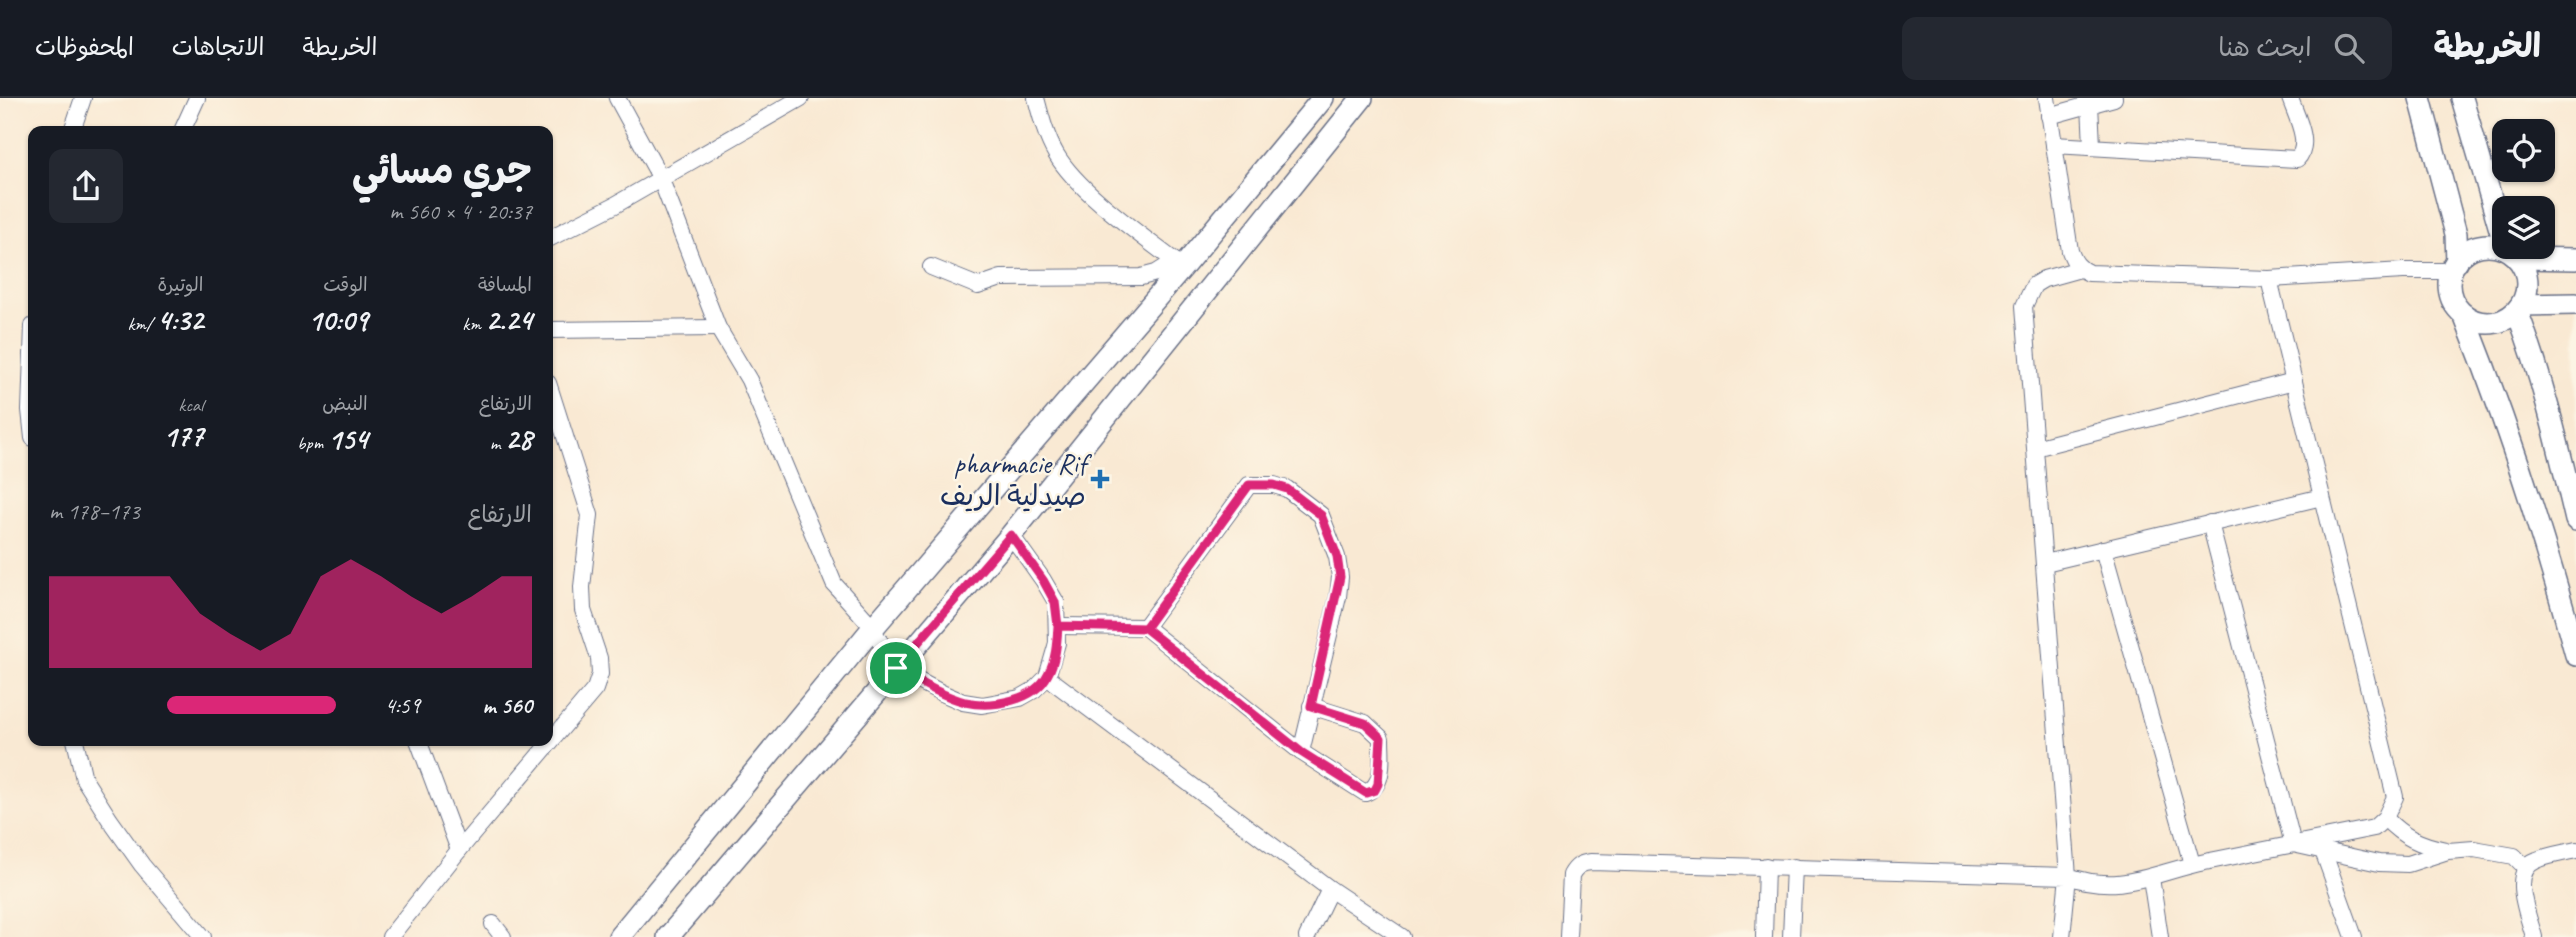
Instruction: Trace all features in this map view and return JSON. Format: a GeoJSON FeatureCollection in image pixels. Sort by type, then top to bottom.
{"type":"FeatureCollection","features":[{"type":"Feature","properties":{"kind":"street"},"geometry":{"type":"LineString","coordinates":[[74,126],[83,98]]}},
{"type":"Feature","properties":{"kind":"street"},"geometry":{"type":"LineString","coordinates":[[184,126],[197,98]]}},
{"type":"Feature","properties":{"kind":"street"},"geometry":{"type":"LineString","coordinates":[[617,98],[660,177],[718,328],[749,380],[834,584],[872,629],[896,668],[942,693],[963,702],[982,705],[1020,698],[1048,677],[1057,643],[1055,602],[1011,535]]}},
{"type":"Feature","properties":{"kind":"street"},"geometry":{"type":"LineString","coordinates":[[553,236],[615,205],[801,98]]}},
{"type":"Feature","properties":{"kind":"street"},"geometry":{"type":"LineString","coordinates":[[1036,98],[1054,152],[1067,171],[1090,194],[1179,264]]}},
{"type":"Feature","properties":{"kind":"street"},"geometry":{"type":"LineString","coordinates":[[619,937],[872,629],[1179,264],[1323,98]]}},
{"type":"Feature","properties":{"kind":"street"},"geometry":{"type":"LineString","coordinates":[[668,937],[1011,535],[1362,98]]}},
{"type":"Feature","properties":{"kind":"street"},"geometry":{"type":"LineString","coordinates":[[2047,98],[2070,251],[2080,269]]}},
{"type":"Feature","properties":{"kind":"street"},"geometry":{"type":"LineString","coordinates":[[2049,116],[2113,98]]}},
{"type":"Feature","properties":{"kind":"street"},"geometry":{"type":"LineString","coordinates":[[2054,145],[2297,159],[2302,154],[2304,140],[2290,98]]}},
{"type":"Feature","properties":{"kind":"street"},"geometry":{"type":"LineString","coordinates":[[2420,98],[2456,234],[2454,267],[2450,281],[2452,300],[2464,315],[2485,368],[2552,566],[2576,654]]}},
{"type":"Feature","properties":{"kind":"street"},"geometry":{"type":"LineString","coordinates":[[2462,98],[2492,196]]}},
{"type":"Feature","properties":{"kind":"street"},"geometry":{"type":"LineString","coordinates":[[2090,104],[2092,146]]}},
{"type":"Feature","properties":{"kind":"street"},"geometry":{"type":"LineString","coordinates":[[2063,937],[2068,876],[2024,306],[2034,285],[2044,279],[2080,269],[2105,275],[2269,279],[2454,267],[2464,254],[2485,246],[2492,247]]}},
{"type":"Feature","properties":{"kind":"street"},"geometry":{"type":"LineString","coordinates":[[2555,256],[2576,259]]}},
{"type":"Feature","properties":{"kind":"street"},"geometry":{"type":"LineString","coordinates":[[2464,315],[2482,323],[2500,321],[2519,308],[2526,294],[2527,281],[2524,269],[2516,259]]}},
{"type":"Feature","properties":{"kind":"street"},"geometry":{"type":"LineString","coordinates":[[931,267],[978,286],[1001,278],[1141,277],[1179,264]]}},
{"type":"Feature","properties":{"kind":"street"},"geometry":{"type":"LineString","coordinates":[[1568,937],[1571,875],[1582,863],[2068,876],[2099,884],[2151,878],[2192,864],[2374,828],[2385,818],[2395,797],[2269,279]]}},
{"type":"Feature","properties":{"kind":"street"},"geometry":{"type":"LineString","coordinates":[[2519,308],[2576,304]]}},
{"type":"Feature","properties":{"kind":"street"},"geometry":{"type":"LineString","coordinates":[[2519,308],[2552,416],[2576,520]]}},
{"type":"Feature","properties":{"kind":"street"},"geometry":{"type":"LineString","coordinates":[[553,330],[718,328]]}},
{"type":"Feature","properties":{"kind":"street"},"geometry":{"type":"LineString","coordinates":[[2035,448],[2294,381]]}},
{"type":"Feature","properties":{"kind":"street"},"geometry":{"type":"LineString","coordinates":[[553,399],[590,515],[582,587],[583,610],[599,658],[600,674],[595,689],[553,732]]}},
{"type":"Feature","properties":{"kind":"street"},"geometry":{"type":"LineString","coordinates":[[1145,628],[1249,485],[1274,485],[1287,489],[1321,515],[1337,556],[1340,577],[1301,752]]}},
{"type":"Feature","properties":{"kind":"street"},"geometry":{"type":"LineString","coordinates":[[2045,563],[2322,497]]}},
{"type":"Feature","properties":{"kind":"street"},"geometry":{"type":"LineString","coordinates":[[2210,523],[2293,844]]}},
{"type":"Feature","properties":{"kind":"street"},"geometry":{"type":"LineString","coordinates":[[2103,549],[2192,864]]}},
{"type":"Feature","properties":{"kind":"street"},"geometry":{"type":"LineString","coordinates":[[1058,626],[1145,628],[1301,752],[1366,793],[1375,790],[1378,784],[1381,738],[1365,723],[1311,706]]}},
{"type":"Feature","properties":{"kind":"street"},"geometry":{"type":"LineString","coordinates":[[1048,677],[1330,889],[1402,937]]}},
{"type":"Feature","properties":{"kind":"street"},"geometry":{"type":"LineString","coordinates":[[76,746],[84,779],[104,810],[142,864],[204,937]]}},
{"type":"Feature","properties":{"kind":"street"},"geometry":{"type":"LineString","coordinates":[[420,746],[459,850]]}},
{"type":"Feature","properties":{"kind":"street"},"geometry":{"type":"LineString","coordinates":[[390,937],[538,747]]}},
{"type":"Feature","properties":{"kind":"street"},"geometry":{"type":"LineString","coordinates":[[2385,818],[2406,837],[2448,851]]}},
{"type":"Feature","properties":{"kind":"street"},"geometry":{"type":"LineString","coordinates":[[2293,844],[2379,863],[2408,864],[2448,851],[2474,849],[2514,856],[2526,868]]}},
{"type":"Feature","properties":{"kind":"street"},"geometry":{"type":"LineString","coordinates":[[2534,937],[2523,892],[2522,877],[2526,868],[2535,860],[2576,850]]}},
{"type":"Feature","properties":{"kind":"street"},"geometry":{"type":"LineString","coordinates":[[2323,852],[2354,937]]}},
{"type":"Feature","properties":{"kind":"street"},"geometry":{"type":"LineString","coordinates":[[1764,937],[1766,866]]}},
{"type":"Feature","properties":{"kind":"street"},"geometry":{"type":"LineString","coordinates":[[1791,937],[1794,867]]}},
{"type":"Feature","properties":{"kind":"street"},"geometry":{"type":"LineString","coordinates":[[2151,878],[2160,937]]}},
{"type":"Feature","properties":{"kind":"street"},"geometry":{"type":"LineString","coordinates":[[1307,937],[1330,889]]}},
{"type":"Feature","properties":{"kind":"place","name":"pharmacie Rif صيدلية الريف"},"geometry":{"type":"Point","coordinates":[1100,479]}},
{"type":"Feature","properties":{"kind":"route"},"geometry":{"type":"LineString","coordinates":[[896,668],[963,702],[982,705],[1001,702],[1020,698],[1048,677],[1057,643],[1058,626],[1145,628],[1301,752],[1366,793],[1375,790],[1378,784],[1381,738],[1375,731],[1365,723],[1311,706],[1338,597],[1340,577],[1337,556],[1321,515],[1287,489],[1274,485],[1249,485],[1145,628],[1058,626],[1055,602],[1011,535],[896,668]]}}]}
